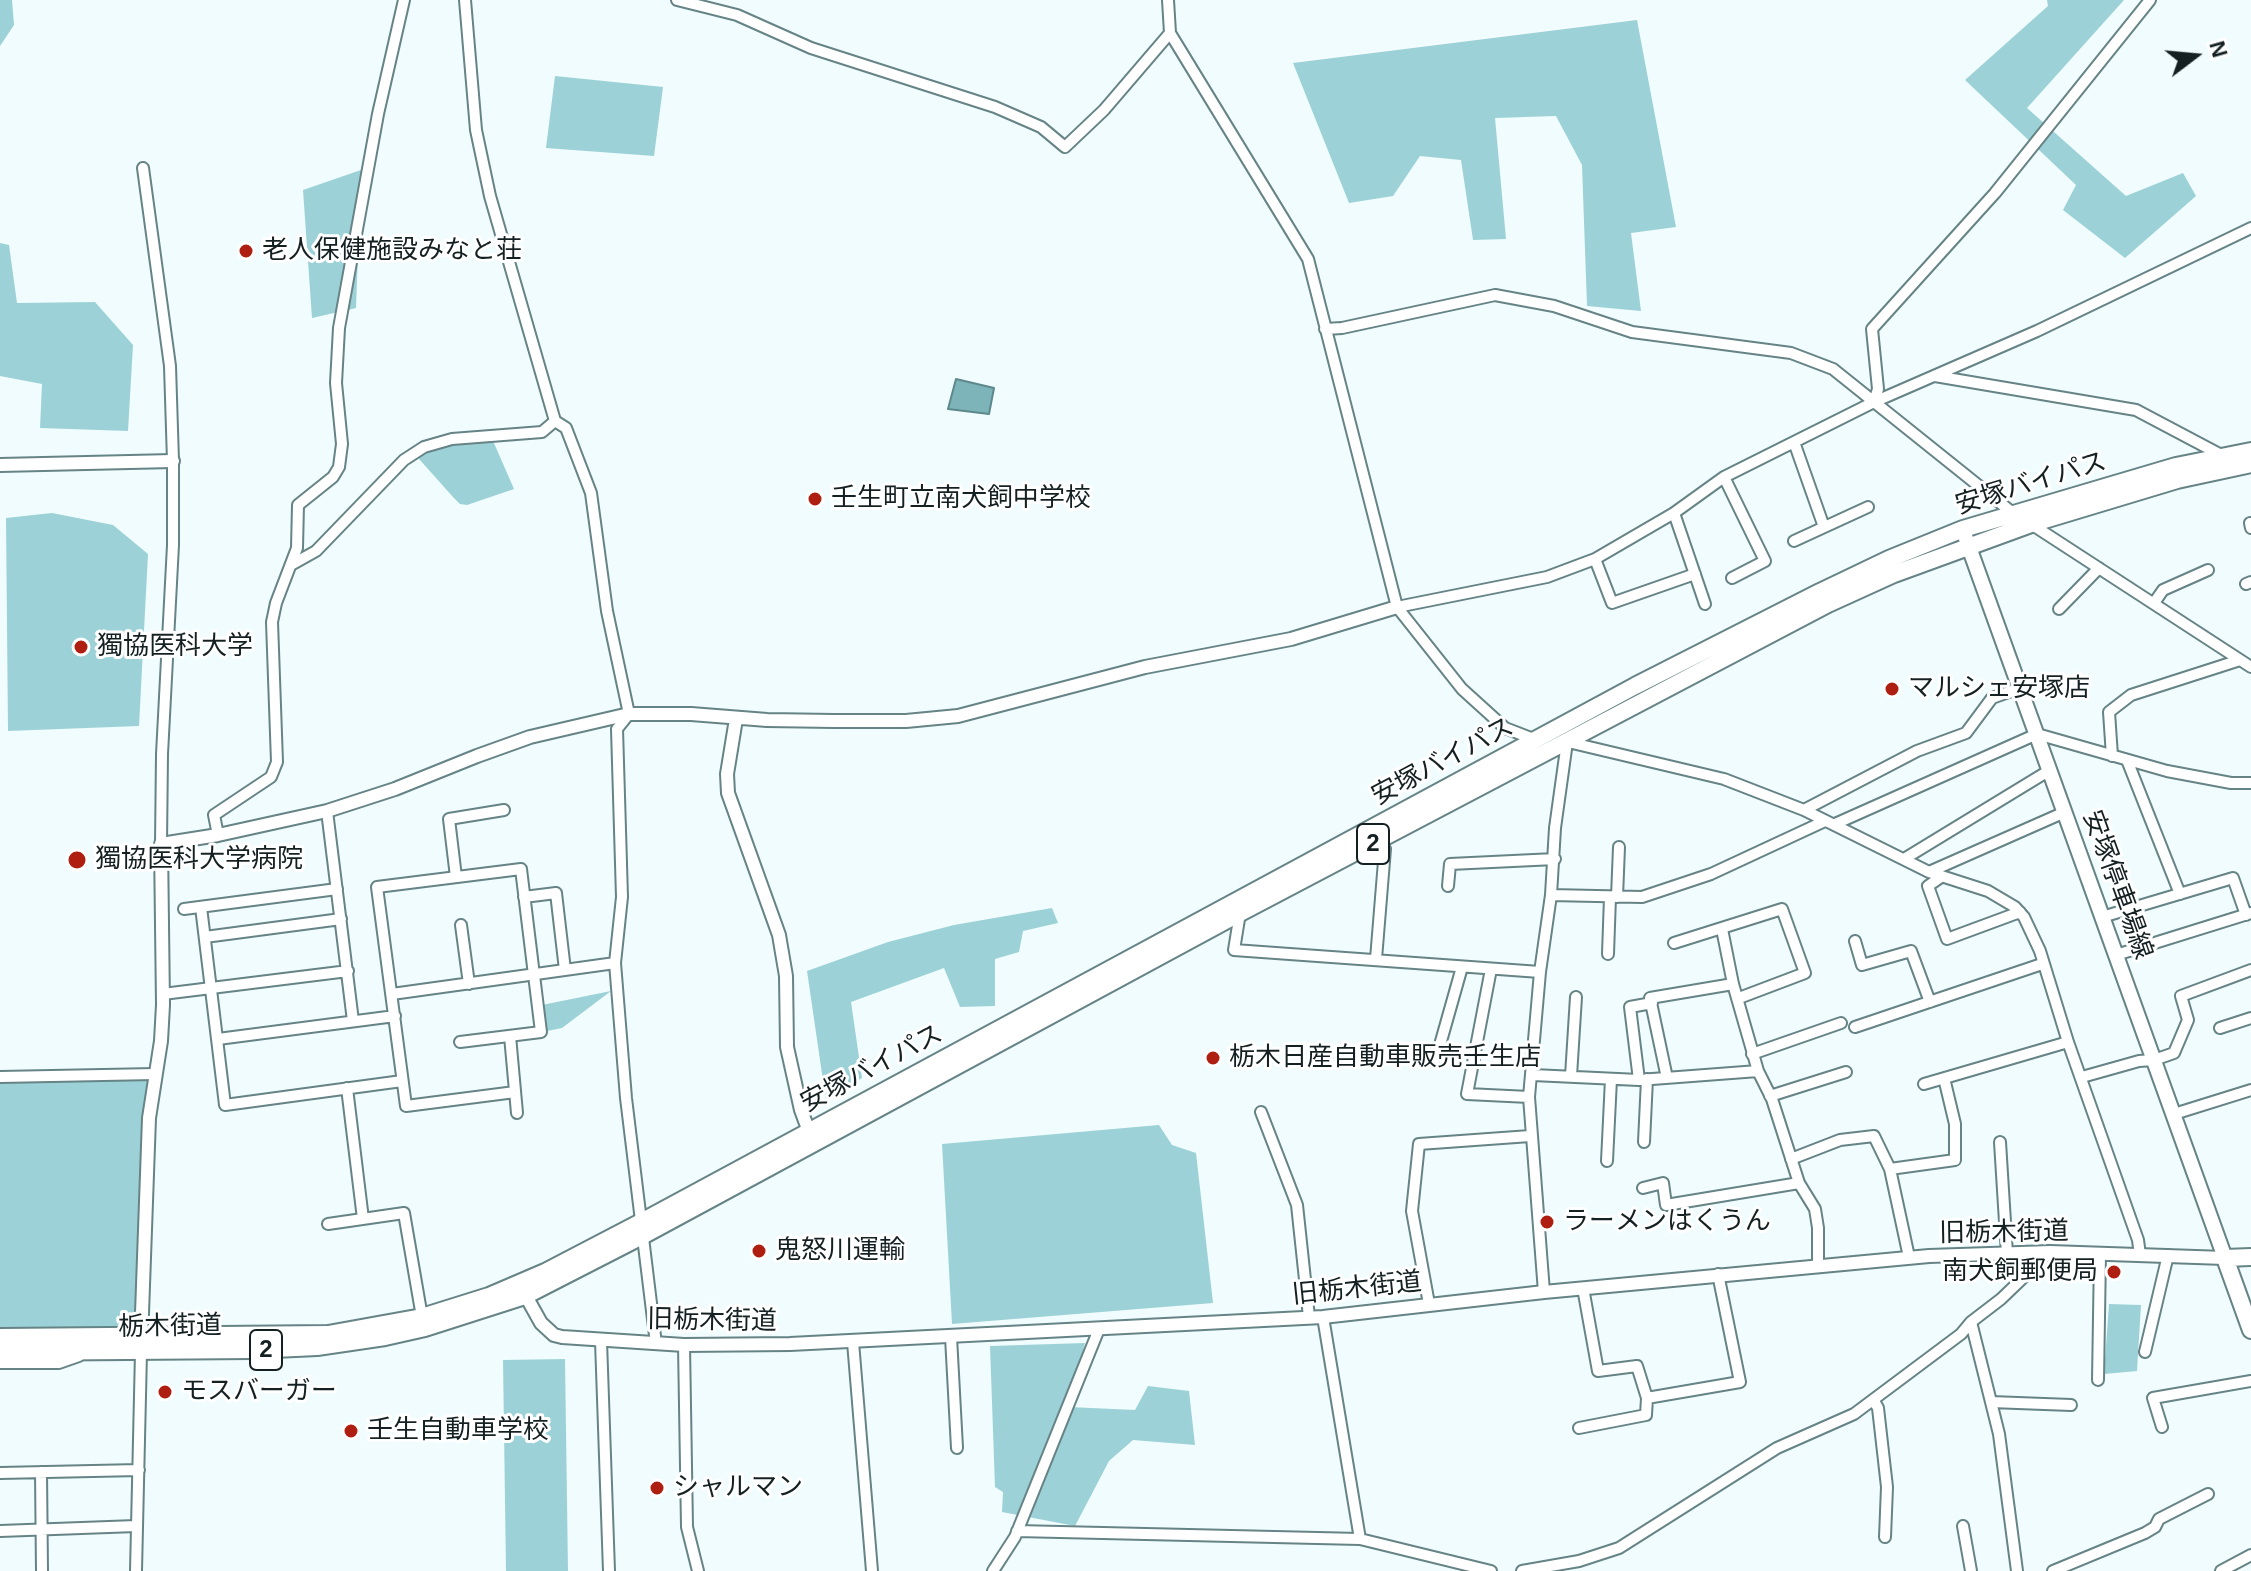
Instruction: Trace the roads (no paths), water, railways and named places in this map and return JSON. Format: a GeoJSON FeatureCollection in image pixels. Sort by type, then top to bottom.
{"type":"FeatureCollection","features":[{"type":"Feature","properties":{"kind":"main road","name":"安塚バイパス"},"geometry":{"type":"LineString","coordinates":[[811,1137],[1828,604],[2012,513],[2176,466],[2251,451]]}},
{"type":"Feature","properties":{"kind":"main road","name":"安塚バイパス"},"geometry":{"type":"LineString","coordinates":[[522,1290],[811,1137],[1535,740],[1889,559],[1966,537],[2031,524],[2177,480],[2251,464]]}},
{"type":"Feature","properties":{"kind":"main road","name":"安塚停車場線"},"geometry":{"type":"LineString","coordinates":[[1966,537],[2225,1258]]}},
{"type":"Feature","properties":{"kind":"main road"},"geometry":{"type":"LineString","coordinates":[[2251,1257],[2225,1258],[2251,1330]]}},
{"type":"Feature","properties":{"kind":"main road","name":"栃木街道"},"geometry":{"type":"LineString","coordinates":[[0,1337],[141,1345],[317,1347],[385,1337],[460,1318],[522,1290]]}},
{"type":"Feature","properties":{"kind":"main road","name":"栃木街道"},"geometry":{"type":"LineString","coordinates":[[0,1352],[93,1352],[141,1345],[328,1334],[422,1317],[522,1290]]}},
{"type":"Feature","properties":{"kind":"street"},"geometry":{"type":"LineString","coordinates":[[218,835],[214,815],[271,777],[277,762],[272,622],[297,548],[298,505],[333,477],[339,467],[342,444],[336,383],[339,328],[375,129],[404,0]]}},
{"type":"Feature","properties":{"kind":"street"},"geometry":{"type":"LineString","coordinates":[[465,0],[476,130],[490,196],[555,421],[566,428],[591,493],[607,611],[629,714]]}},
{"type":"Feature","properties":{"kind":"street"},"geometry":{"type":"LineString","coordinates":[[677,0],[737,15],[811,48],[995,107],[1041,127],[1065,147],[1104,110],[1170,33]]}},
{"type":"Feature","properties":{"kind":"street"},"geometry":{"type":"LineString","coordinates":[[1168,0],[1170,33],[1271,203],[1305,253],[1397,607],[1462,689],[1505,728],[1535,740],[1567,742],[1724,779],[1804,810],[1929,872],[1988,891],[2020,912],[2033,934],[2138,1240],[2140,1255]]}},
{"type":"Feature","properties":{"kind":"street"},"geometry":{"type":"LineString","coordinates":[[1874,402],[1878,389],[1872,329],[1995,193],[2150,0]]}},
{"type":"Feature","properties":{"kind":"street"},"geometry":{"type":"LineString","coordinates":[[136,1571],[146,1174],[149,1118],[161,1041],[163,994],[162,754],[173,545],[170,366],[143,168]]}},
{"type":"Feature","properties":{"kind":"street"},"geometry":{"type":"LineString","coordinates":[[161,844],[327,811],[395,789],[520,741],[629,714],[898,721],[958,716],[1145,667],[1291,639],[1397,607],[1547,577],[1595,559],[1674,513],[1724,477],[1874,402],[2037,331],[2251,228]]}},
{"type":"Feature","properties":{"kind":"street"},"geometry":{"type":"LineString","coordinates":[[1325,329],[1495,295],[1554,306],[1632,332],[1791,353],[1833,369],[2012,513],[2251,667]]}},
{"type":"Feature","properties":{"kind":"street"},"geometry":{"type":"LineString","coordinates":[[1933,376],[2136,410],[2223,456]]}},
{"type":"Feature","properties":{"kind":"street"},"geometry":{"type":"LineString","coordinates":[[291,565],[316,551],[404,460],[424,447],[452,439],[542,432],[555,421]]}},
{"type":"Feature","properties":{"kind":"street"},"geometry":{"type":"LineString","coordinates":[[1794,442],[1824,527]]}},
{"type":"Feature","properties":{"kind":"street"},"geometry":{"type":"LineString","coordinates":[[0,465],[173,461]]}},
{"type":"Feature","properties":{"kind":"street"},"geometry":{"type":"LineString","coordinates":[[1724,477],[1765,561],[1732,578]]}},
{"type":"Feature","properties":{"kind":"street"},"geometry":{"type":"LineString","coordinates":[[1794,541],[1868,507]]}},
{"type":"Feature","properties":{"kind":"street"},"geometry":{"type":"LineString","coordinates":[[1674,513],[1705,604]]}},
{"type":"Feature","properties":{"kind":"street"},"geometry":{"type":"LineString","coordinates":[[1595,559],[1612,603],[1695,574]]}},
{"type":"Feature","properties":{"kind":"street"},"geometry":{"type":"LineString","coordinates":[[2059,609],[2099,568]]}},
{"type":"Feature","properties":{"kind":"street"},"geometry":{"type":"LineString","coordinates":[[2154,603],[2163,590],[2208,570]]}},
{"type":"Feature","properties":{"kind":"street"},"geometry":{"type":"LineString","coordinates":[[2112,756],[2109,712],[2131,695],[2240,660]]}},
{"type":"Feature","properties":{"kind":"street"},"geometry":{"type":"LineString","coordinates":[[1804,810],[1917,751],[1966,733],[1992,698],[2020,688]]}},
{"type":"Feature","properties":{"kind":"street"},"geometry":{"type":"LineString","coordinates":[[629,714],[617,729],[622,897],[615,963],[626,1098],[656,1344]]}},
{"type":"Feature","properties":{"kind":"street"},"geometry":{"type":"LineString","coordinates":[[736,719],[727,774],[728,793],[782,946],[786,976],[787,1047],[811,1137]]}},
{"type":"Feature","properties":{"kind":"street"},"geometry":{"type":"LineString","coordinates":[[1551,895],[1642,897],[1711,874],[2037,734],[2167,771],[2231,783],[2251,783]]}},
{"type":"Feature","properties":{"kind":"street"},"geometry":{"type":"LineString","coordinates":[[1544,1292],[1529,1097],[1540,972],[1555,859],[1555,828],[1567,742]]}},
{"type":"Feature","properties":{"kind":"street"},"geometry":{"type":"LineString","coordinates":[[2127,760],[2180,894]]}},
{"type":"Feature","properties":{"kind":"street"},"geometry":{"type":"LineString","coordinates":[[1904,859],[2050,770]]}},
{"type":"Feature","properties":{"kind":"street"},"geometry":{"type":"LineString","coordinates":[[456,877],[449,819],[504,810]]}},
{"type":"Feature","properties":{"kind":"street"},"geometry":{"type":"LineString","coordinates":[[327,811],[353,1021]]}},
{"type":"Feature","properties":{"kind":"street"},"geometry":{"type":"LineString","coordinates":[[1929,872],[2065,812]]}},
{"type":"Feature","properties":{"kind":"street"},"geometry":{"type":"LineString","coordinates":[[1608,954],[1619,847]]}},
{"type":"Feature","properties":{"kind":"street"},"geometry":{"type":"LineString","coordinates":[[1376,959],[1385,849]]}},
{"type":"Feature","properties":{"kind":"street"},"geometry":{"type":"LineString","coordinates":[[1448,886],[1450,864],[1555,859]]}},
{"type":"Feature","properties":{"kind":"street"},"geometry":{"type":"LineString","coordinates":[[460,1042],[541,1032],[521,869],[377,887],[406,1106],[515,1092]]}},
{"type":"Feature","properties":{"kind":"street"},"geometry":{"type":"LineString","coordinates":[[1941,877],[1928,886],[1947,939],[2020,912]]}},
{"type":"Feature","properties":{"kind":"street"},"geometry":{"type":"LineString","coordinates":[[2102,917],[2233,878],[2248,914],[2116,955]]}},
{"type":"Feature","properties":{"kind":"street"},"geometry":{"type":"LineString","coordinates":[[184,909],[337,889]]}},
{"type":"Feature","properties":{"kind":"street"},"geometry":{"type":"LineString","coordinates":[[524,897],[556,893],[565,970]]}},
{"type":"Feature","properties":{"kind":"street"},"geometry":{"type":"LineString","coordinates":[[201,907],[225,1105],[402,1081]]}},
{"type":"Feature","properties":{"kind":"street"},"geometry":{"type":"LineString","coordinates":[[1674,943],[1782,909],[1805,973],[1739,998]]}},
{"type":"Feature","properties":{"kind":"street"},"geometry":{"type":"LineString","coordinates":[[1240,913],[1234,950],[1540,972]]}},
{"type":"Feature","properties":{"kind":"street"},"geometry":{"type":"LineString","coordinates":[[205,937],[341,919]]}},
{"type":"Feature","properties":{"kind":"street"},"geometry":{"type":"LineString","coordinates":[[461,925],[469,984]]}},
{"type":"Feature","properties":{"kind":"street"},"geometry":{"type":"LineString","coordinates":[[1722,929],[1752,1054],[1770,1096],[1799,1183],[1815,1209],[1818,1264]]}},
{"type":"Feature","properties":{"kind":"street"},"geometry":{"type":"LineString","coordinates":[[1855,941],[1862,965],[1911,951],[1930,1002]]}},
{"type":"Feature","properties":{"kind":"street"},"geometry":{"type":"LineString","coordinates":[[392,994],[615,963]]}},
{"type":"Feature","properties":{"kind":"street"},"geometry":{"type":"LineString","coordinates":[[1855,1027],[2042,964]]}},
{"type":"Feature","properties":{"kind":"street"},"geometry":{"type":"LineString","coordinates":[[1436,1059],[1462,967]]}},
{"type":"Feature","properties":{"kind":"street"},"geometry":{"type":"LineString","coordinates":[[1491,969],[1467,1094],[1529,1097]]}},
{"type":"Feature","properties":{"kind":"street"},"geometry":{"type":"LineString","coordinates":[[2082,1077],[2174,1053],[2188,1020],[2181,996],[2251,970]]}},
{"type":"Feature","properties":{"kind":"street"},"geometry":{"type":"LineString","coordinates":[[163,994],[348,971]]}},
{"type":"Feature","properties":{"kind":"street"},"geometry":{"type":"LineString","coordinates":[[1667,1078],[1650,998],[1733,984]]}},
{"type":"Feature","properties":{"kind":"street"},"geometry":{"type":"LineString","coordinates":[[1571,1076],[1576,997]]}},
{"type":"Feature","properties":{"kind":"street"},"geometry":{"type":"LineString","coordinates":[[1644,1142],[1643,1080],[1630,1007],[1652,1003]]}},
{"type":"Feature","properties":{"kind":"street"},"geometry":{"type":"LineString","coordinates":[[218,1039],[395,1016]]}},
{"type":"Feature","properties":{"kind":"street"},"geometry":{"type":"LineString","coordinates":[[2220,1028],[2251,1018]]}},
{"type":"Feature","properties":{"kind":"street"},"geometry":{"type":"LineString","coordinates":[[1752,1054],[1841,1023]]}},
{"type":"Feature","properties":{"kind":"street"},"geometry":{"type":"LineString","coordinates":[[510,1036],[517,1113]]}},
{"type":"Feature","properties":{"kind":"street"},"geometry":{"type":"LineString","coordinates":[[1924,1084],[2068,1042]]}},
{"type":"Feature","properties":{"kind":"street"},"geometry":{"type":"LineString","coordinates":[[1533,1075],[1643,1080],[1758,1071]]}},
{"type":"Feature","properties":{"kind":"street"},"geometry":{"type":"LineString","coordinates":[[1770,1096],[1846,1072]]}},
{"type":"Feature","properties":{"kind":"street"},"geometry":{"type":"LineString","coordinates":[[0,1077],[155,1074]]}},
{"type":"Feature","properties":{"kind":"street"},"geometry":{"type":"LineString","coordinates":[[1890,1169],[1955,1160],[1955,1124],[1944,1078]]}},
{"type":"Feature","properties":{"kind":"street"},"geometry":{"type":"LineString","coordinates":[[1607,1161],[1611,1079]]}},
{"type":"Feature","properties":{"kind":"street"},"geometry":{"type":"LineString","coordinates":[[347,1088],[363,1219]]}},
{"type":"Feature","properties":{"kind":"street"},"geometry":{"type":"LineString","coordinates":[[2174,1114],[2251,1090]]}},
{"type":"Feature","properties":{"kind":"street"},"geometry":{"type":"LineString","coordinates":[[1261,1112],[1297,1205],[1309,1317]]}},
{"type":"Feature","properties":{"kind":"street"},"geometry":{"type":"LineString","coordinates":[[1429,1304],[1412,1211],[1419,1144],[1530,1136]]}},
{"type":"Feature","properties":{"kind":"street"},"geometry":{"type":"LineString","coordinates":[[1791,1159],[1840,1140],[1874,1136],[1890,1169],[1909,1257]]}},
{"type":"Feature","properties":{"kind":"street"},"geometry":{"type":"LineString","coordinates":[[2000,1142],[2007,1254]]}},
{"type":"Feature","properties":{"kind":"street"},"geometry":{"type":"LineString","coordinates":[[1643,1188],[1663,1183],[1666,1205],[1799,1183]]}},
{"type":"Feature","properties":{"kind":"street"},"geometry":{"type":"LineString","coordinates":[[328,1224],[404,1213],[422,1317]]}},
{"type":"Feature","properties":{"kind":"street"},"geometry":{"type":"LineString","coordinates":[[1522,1571],[1579,1561],[1619,1548],[1777,1448],[1854,1414],[1961,1334],[2050,1252]]}},
{"type":"Feature","properties":{"kind":"street","name":"旧栃木街道"},"geometry":{"type":"LineString","coordinates":[[522,1290],[541,1323],[554,1335],[684,1345],[853,1342],[1323,1317],[1718,1274],[1909,1257],[2050,1252],[2225,1258]]}},
{"type":"Feature","properties":{"kind":"street"},"geometry":{"type":"LineString","coordinates":[[2098,1380],[2100,1254]]}},
{"type":"Feature","properties":{"kind":"street"},"geometry":{"type":"LineString","coordinates":[[2145,1352],[2168,1255]]}},
{"type":"Feature","properties":{"kind":"street"},"geometry":{"type":"LineString","coordinates":[[1647,1398],[1740,1382],[1718,1274]]}},
{"type":"Feature","properties":{"kind":"street"},"geometry":{"type":"LineString","coordinates":[[1579,1428],[1646,1415],[1647,1398],[1637,1366],[1598,1371],[1583,1288]]}},
{"type":"Feature","properties":{"kind":"street"},"geometry":{"type":"LineString","coordinates":[[1323,1317],[1360,1539]]}},
{"type":"Feature","properties":{"kind":"street"},"geometry":{"type":"LineString","coordinates":[[1971,1322],[1999,1434],[2017,1571]]}},
{"type":"Feature","properties":{"kind":"street"},"geometry":{"type":"LineString","coordinates":[[993,1571],[1000,1564],[1017,1531],[1099,1329]]}},
{"type":"Feature","properties":{"kind":"street"},"geometry":{"type":"LineString","coordinates":[[951,1337],[957,1448]]}},
{"type":"Feature","properties":{"kind":"street"},"geometry":{"type":"LineString","coordinates":[[601,1341],[609,1571]]}},
{"type":"Feature","properties":{"kind":"street"},"geometry":{"type":"LineString","coordinates":[[853,1342],[872,1571]]}},
{"type":"Feature","properties":{"kind":"street"},"geometry":{"type":"LineString","coordinates":[[684,1345],[687,1527],[698,1571]]}},
{"type":"Feature","properties":{"kind":"street"},"geometry":{"type":"LineString","coordinates":[[0,1363],[59,1363],[93,1352]]}},
{"type":"Feature","properties":{"kind":"street"},"geometry":{"type":"LineString","coordinates":[[2162,1427],[2153,1398],[2251,1381]]}},
{"type":"Feature","properties":{"kind":"street"},"geometry":{"type":"LineString","coordinates":[[1874,1401],[1878,1408],[1887,1487],[1885,1537]]}},
{"type":"Feature","properties":{"kind":"street"},"geometry":{"type":"LineString","coordinates":[[1991,1402],[2071,1405]]}},
{"type":"Feature","properties":{"kind":"street"},"geometry":{"type":"LineString","coordinates":[[0,1473],[139,1470]]}},
{"type":"Feature","properties":{"kind":"street"},"geometry":{"type":"LineString","coordinates":[[41,1472],[42,1571]]}},
{"type":"Feature","properties":{"kind":"street"},"geometry":{"type":"LineString","coordinates":[[2053,1571],[2145,1533],[2155,1527],[2159,1519],[2208,1494]]}},
{"type":"Feature","properties":{"kind":"street"},"geometry":{"type":"LineString","coordinates":[[0,1531],[136,1526]]}},
{"type":"Feature","properties":{"kind":"street"},"geometry":{"type":"LineString","coordinates":[[1963,1526],[1971,1571]]}},
{"type":"Feature","properties":{"kind":"street"},"geometry":{"type":"LineString","coordinates":[[1017,1531],[1360,1539],[1491,1571]]}},
{"type":"Feature","properties":{"kind":"street"},"geometry":{"type":"LineString","coordinates":[[2221,1571],[2251,1555]]}},
{"type":"Feature","properties":{"kind":"place","name":"老人保健施設みなと荘"},"geometry":{"type":"Point","coordinates":[246,251]}},
{"type":"Feature","properties":{"kind":"place","name":"壬生町立南犬飼中学校"},"geometry":{"type":"Point","coordinates":[815,499]}},
{"type":"Feature","properties":{"kind":"place","name":"獨協医科大学"},"geometry":{"type":"Point","coordinates":[81,647]}},
{"type":"Feature","properties":{"kind":"place","name":"マルシェ安塚店"},"geometry":{"type":"Point","coordinates":[1892,689]}},
{"type":"Feature","properties":{"kind":"place","name":"獨協医科大学病院"},"geometry":{"type":"Point","coordinates":[77,860]}},
{"type":"Feature","properties":{"kind":"place","name":"栃木日産自動車販売壬生店"},"geometry":{"type":"Point","coordinates":[1213,1058]}},
{"type":"Feature","properties":{"kind":"place","name":"ラーメンはくうん"},"geometry":{"type":"Point","coordinates":[1547,1222]}},
{"type":"Feature","properties":{"kind":"place","name":"鬼怒川運輸"},"geometry":{"type":"Point","coordinates":[759,1251]}},
{"type":"Feature","properties":{"kind":"place","name":"南犬飼郵便局"},"geometry":{"type":"Point","coordinates":[2114,1272]}},
{"type":"Feature","properties":{"kind":"place","name":"モスバーガー"},"geometry":{"type":"Point","coordinates":[165,1392]}},
{"type":"Feature","properties":{"kind":"place","name":"壬生自動車学校"},"geometry":{"type":"Point","coordinates":[351,1431]}},
{"type":"Feature","properties":{"kind":"place","name":"シャルマン"},"geometry":{"type":"Point","coordinates":[657,1488]}}]}
